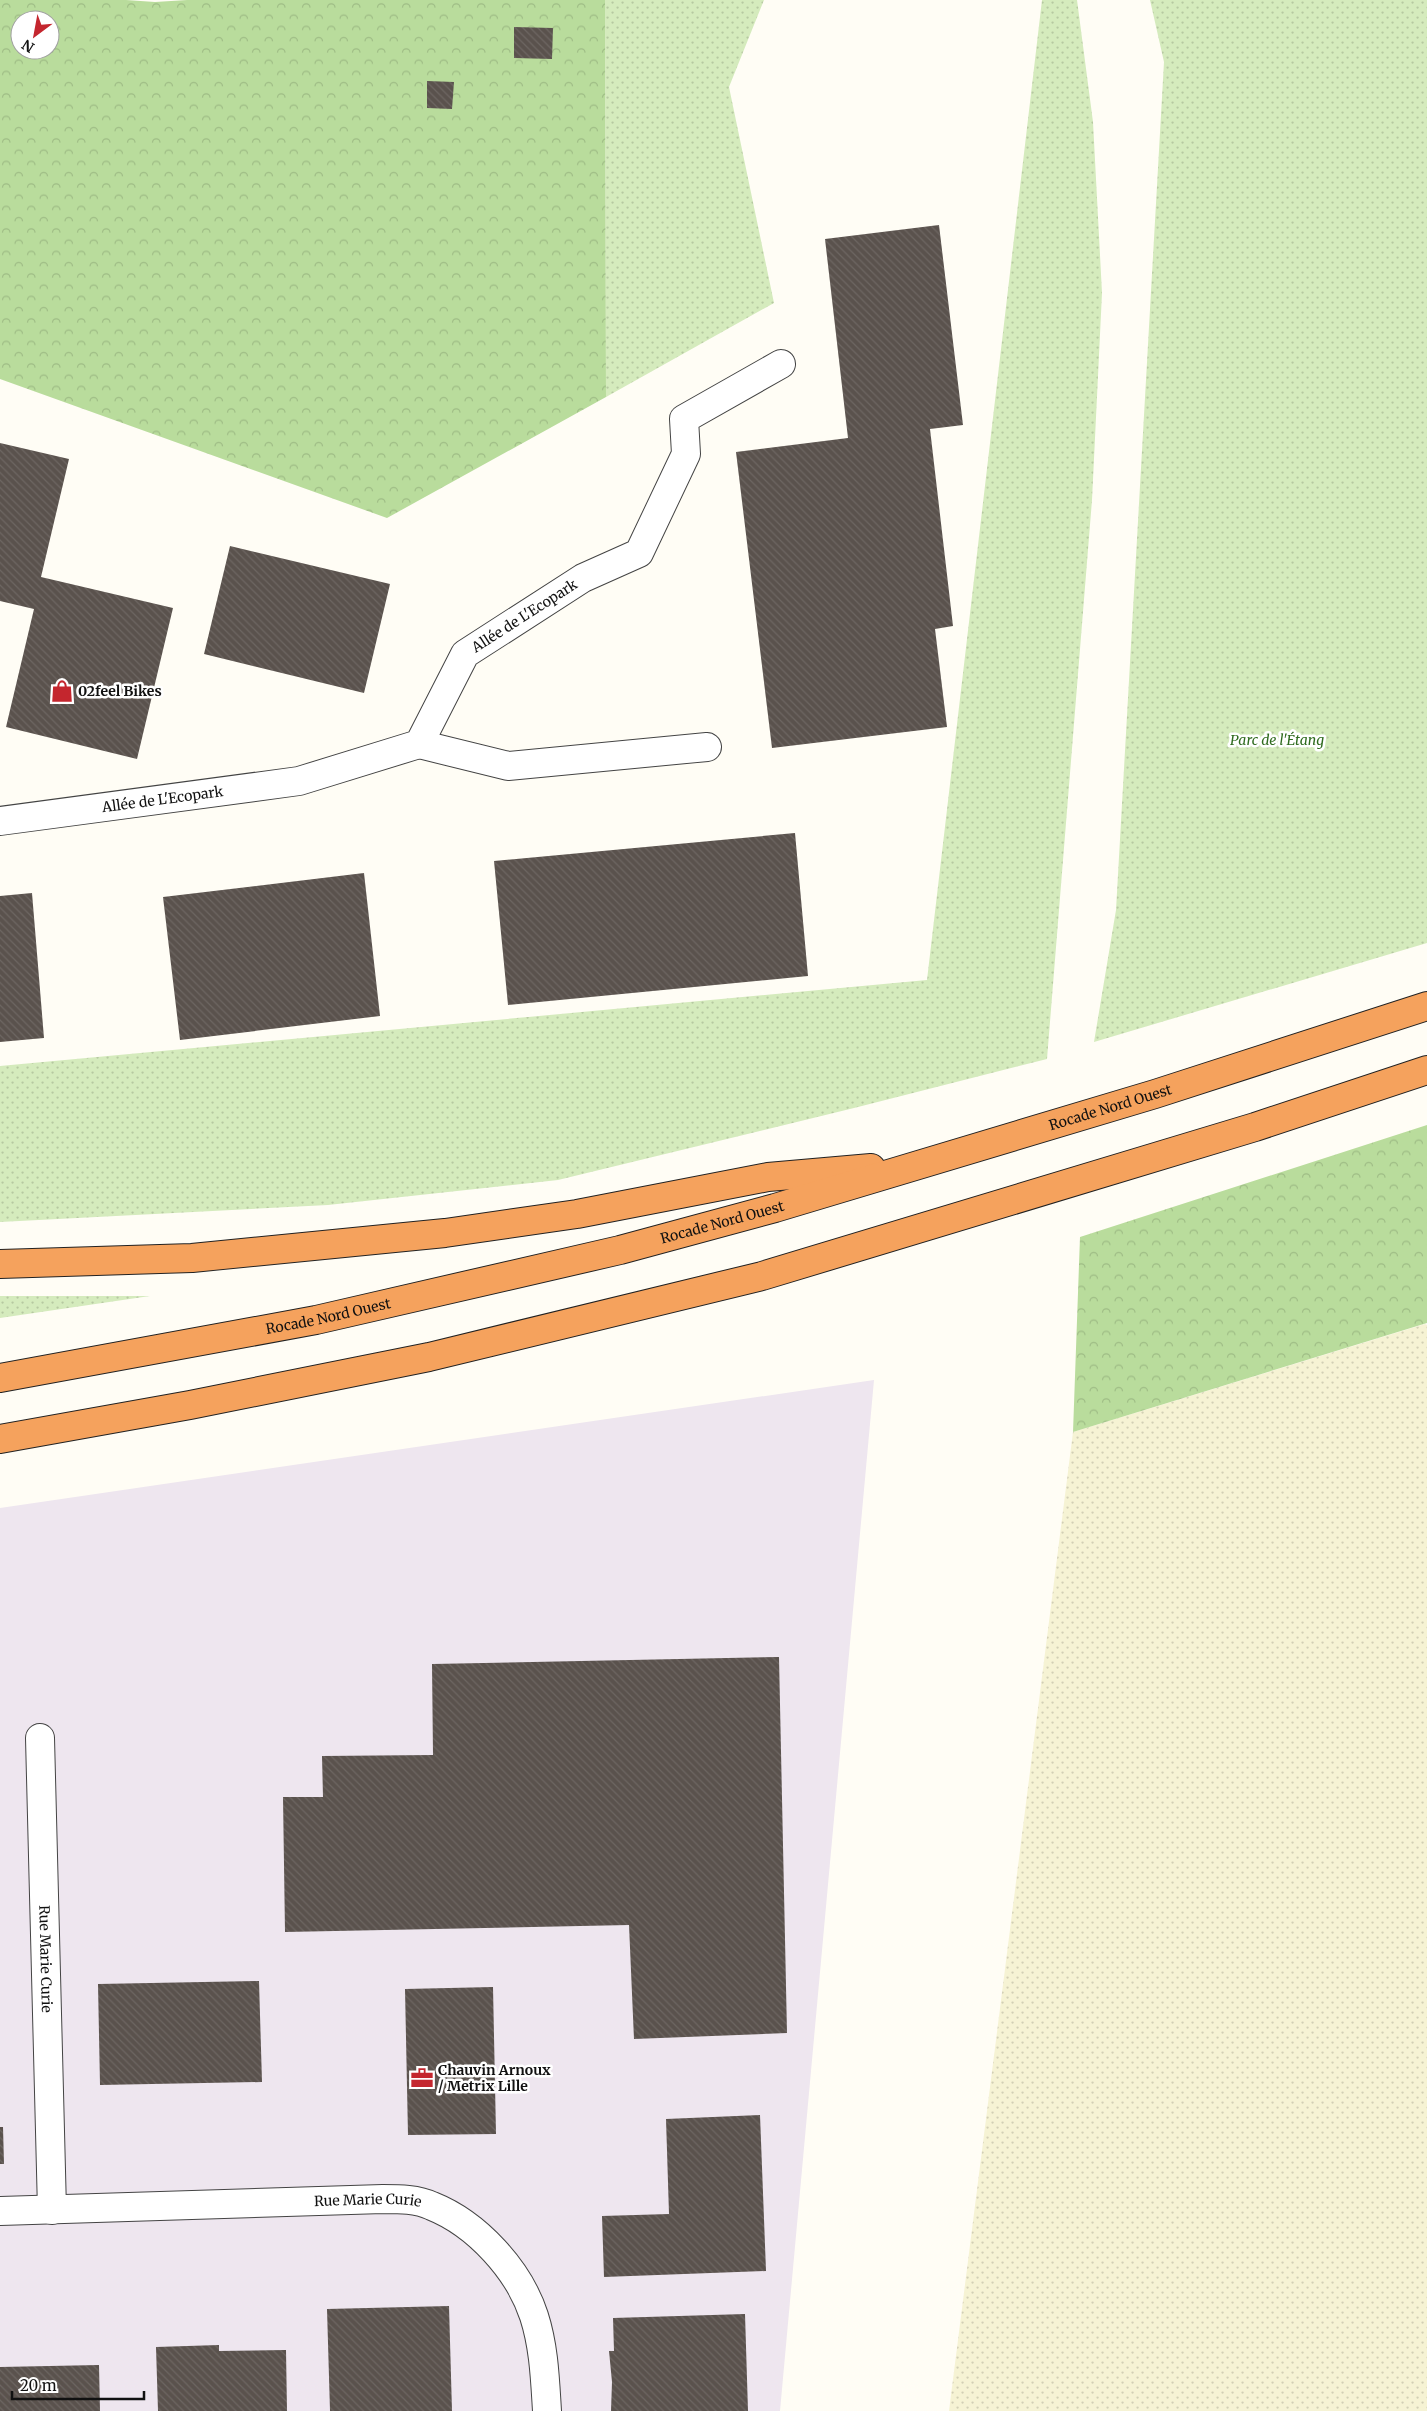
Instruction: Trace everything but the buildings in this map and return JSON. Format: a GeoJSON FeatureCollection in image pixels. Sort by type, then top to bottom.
{"type":"FeatureCollection","features":[{"type":"Feature","properties":{"kind":"highway","name":"Rocade Nord Ouest"},"geometry":{"type":"LineString","coordinates":[[0,1378],[316,1320],[534,1272],[775,1208],[923,1164],[1155,1094],[1427,1006]]}},
{"type":"Feature","properties":{"kind":"highway"},"geometry":{"type":"LineString","coordinates":[[0,1439],[190,1405],[513,1338],[762,1276],[1255,1127],[1427,1070]]}},
{"type":"Feature","properties":{"kind":"highway"},"geometry":{"type":"LineString","coordinates":[[0,1264],[192,1258],[445,1233],[577,1214],[768,1177],[923,1164]]}},
{"type":"Feature","properties":{"kind":"street","name":"Allée de L'Ecopark"},"geometry":{"type":"LineString","coordinates":[[0,821],[299,781],[419,744],[465,654],[583,578],[640,553],[686,454],[684,419],[781,364]]}},
{"type":"Feature","properties":{"kind":"street"},"geometry":{"type":"LineString","coordinates":[[419,744],[508,766],[707,746]]}},
{"type":"Feature","properties":{"kind":"street","name":"Rue Marie Curie"},"geometry":{"type":"LineString","coordinates":[[40,1738],[52,2210]]}},
{"type":"Feature","properties":{"kind":"street","name":"Rue Marie Curie"},"geometry":{"type":"LineString","coordinates":[[0,2211],[383,2199],[414,2201],[431,2205],[457,2218],[472,2230],[501,2260],[520,2286],[538,2332],[543,2356],[547,2411]]}},
{"type":"Feature","properties":{"kind":"shaded area"},"geometry":{"type":"Polygon","coordinates":[[[1425,1324],[1427,1325],[1427,2411],[949,2411],[1073,1432],[1425,1324]]]}},
{"type":"Feature","properties":{"kind":"shaded area"},"geometry":{"type":"Polygon","coordinates":[[[874,1380],[780,2411],[0,2411],[0,1508],[874,1380]]]}},
{"type":"Feature","properties":{"kind":"green space"},"geometry":{"type":"Polygon","coordinates":[[[0,0],[126,0],[155,2],[187,0],[605,0],[606,397],[387,518],[0,379],[0,0]]]}},
{"type":"Feature","properties":{"kind":"green space"},"geometry":{"type":"Polygon","coordinates":[[[605,0],[764,0],[729,87],[774,303],[606,397],[605,0]]]}},
{"type":"Feature","properties":{"kind":"green space"},"geometry":{"type":"Polygon","coordinates":[[[1042,0],[1077,0],[1093,122],[1102,293],[1092,500],[1047,1059],[558,1180],[328,1205],[0,1222],[0,1066],[927,980],[1042,0]]]}},
{"type":"Feature","properties":{"kind":"green space","name":"Parc de l'Étang"},"geometry":{"type":"Polygon","coordinates":[[[1150,0],[1427,0],[1427,943],[1094,1042],[1116,910],[1164,62],[1150,0]]]}},
{"type":"Feature","properties":{"kind":"green space"},"geometry":{"type":"Polygon","coordinates":[[[1427,1125],[1427,1323],[1073,1432],[1080,1237],[1427,1125]]]}},
{"type":"Feature","properties":{"kind":"green space"},"geometry":{"type":"Polygon","coordinates":[[[0,1296],[150,1296],[0,1318],[0,1296]]]}},
{"type":"Feature","properties":{"kind":"place","name":"02feel Bikes"},"geometry":{"type":"Point","coordinates":[62,691]}},
{"type":"Feature","properties":{"kind":"place","name":"Chauvin Arnoux / Metrix Lille"},"geometry":{"type":"Point","coordinates":[422,2078]}}]}
